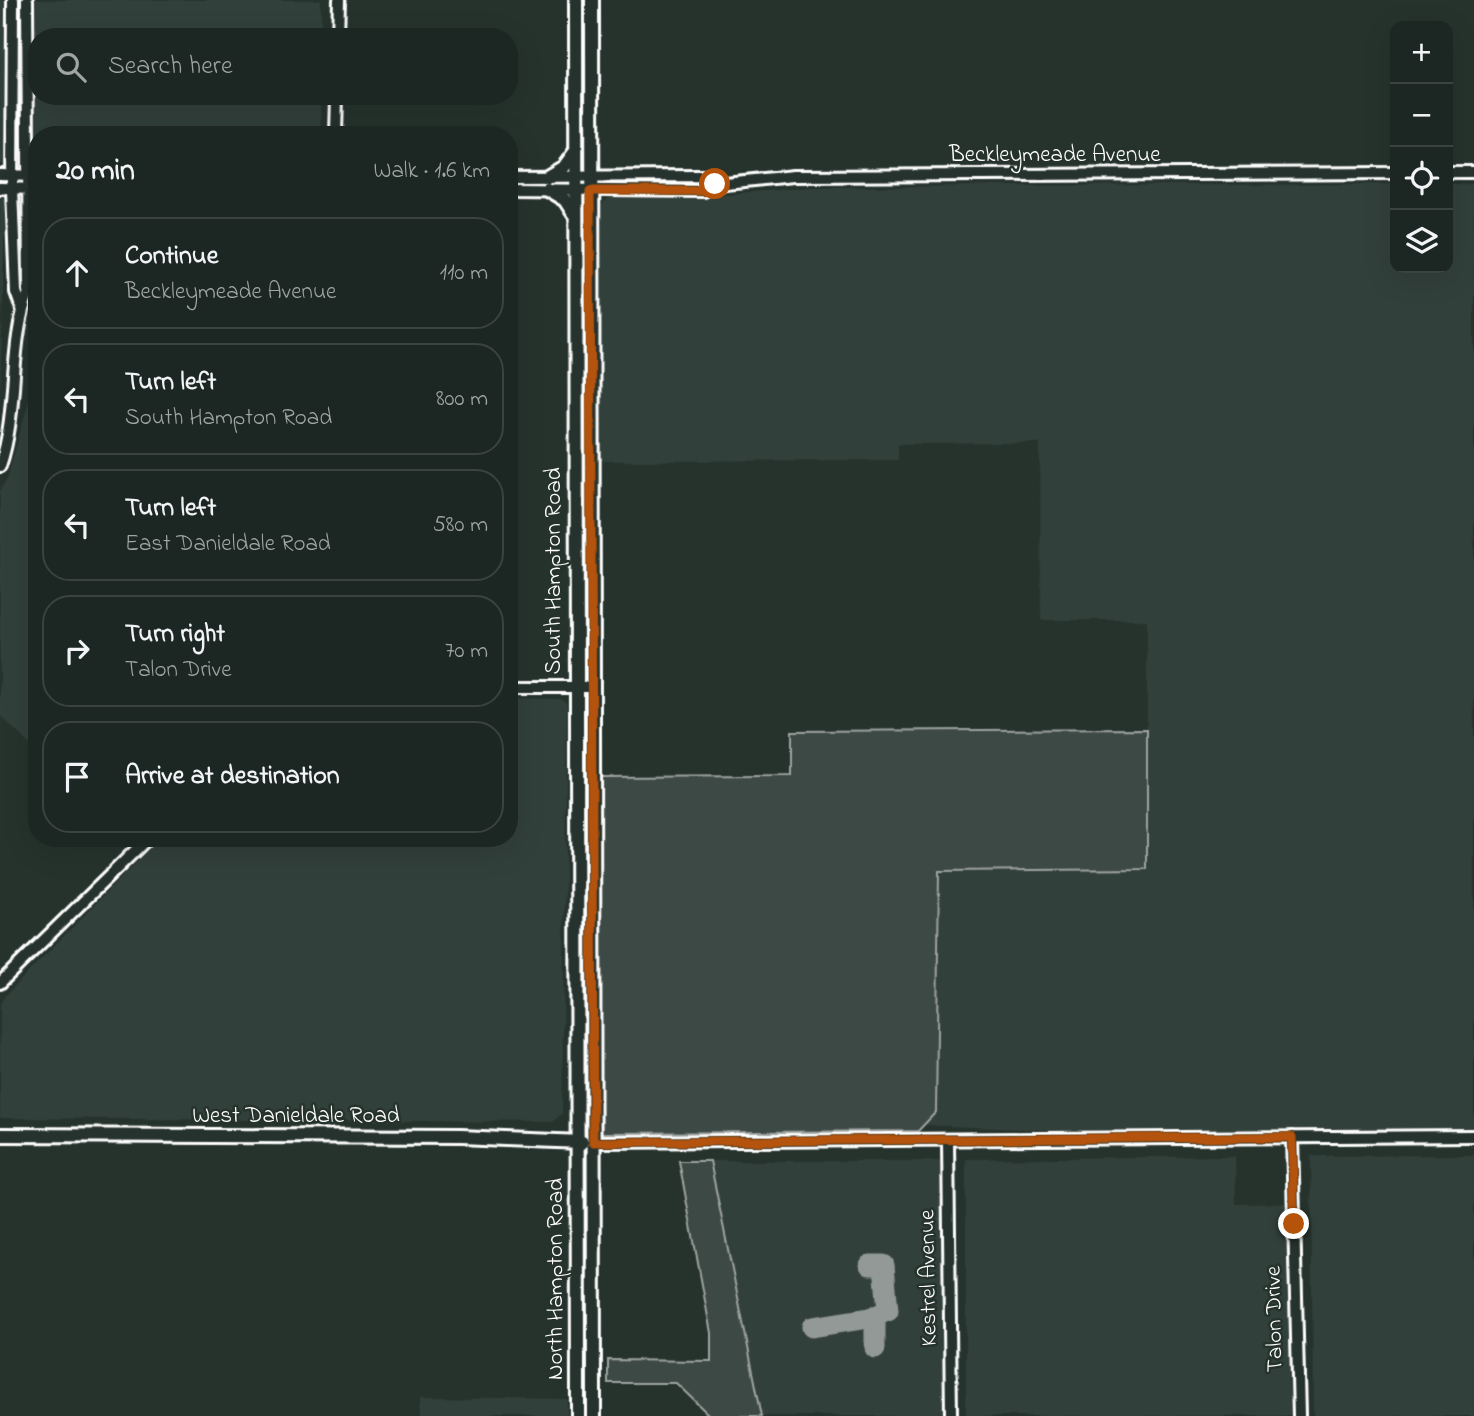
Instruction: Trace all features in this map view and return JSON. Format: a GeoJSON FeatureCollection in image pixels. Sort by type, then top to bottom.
{"type":"FeatureCollection","features":[{"type":"Feature","properties":{"kind":"main road","name":"South Hampton Road"},"geometry":{"type":"LineString","coordinates":[[576,0],[576,1142]]}},
{"type":"Feature","properties":{"kind":"main road","name":"South Hampton Road"},"geometry":{"type":"LineString","coordinates":[[592,0],[590,184],[593,1142]]}},
{"type":"Feature","properties":{"kind":"main road"},"geometry":{"type":"LineString","coordinates":[[575,152],[547,183],[565,200],[575,216]]}},
{"type":"Feature","properties":{"kind":"main road"},"geometry":{"type":"LineString","coordinates":[[576,910],[592,910]]}},
{"type":"Feature","properties":{"kind":"main road","name":"West Danieldale Road"},"geometry":{"type":"LineString","coordinates":[[0,1135],[446,1137],[593,1142]]}},
{"type":"Feature","properties":{"kind":"main road","name":"North Hampton Road"},"geometry":{"type":"LineString","coordinates":[[576,1142],[578,1416]]}},
{"type":"Feature","properties":{"kind":"main road","name":"North Hampton Road"},"geometry":{"type":"LineString","coordinates":[[593,1142],[594,1416]]}},
{"type":"Feature","properties":{"kind":"main road"},"geometry":{"type":"LineString","coordinates":[[578,1323],[594,1324]]}},
{"type":"Feature","properties":{"kind":"street"},"geometry":{"type":"LineString","coordinates":[[13,0],[6,188],[16,292],[22,309]]}},
{"type":"Feature","properties":{"kind":"street"},"geometry":{"type":"LineString","coordinates":[[27,0],[28,44]]}},
{"type":"Feature","properties":{"kind":"street"},"geometry":{"type":"LineString","coordinates":[[338,28],[339,0]]}},
{"type":"Feature","properties":{"kind":"street"},"geometry":{"type":"LineString","coordinates":[[29,105],[30,126]]}},
{"type":"Feature","properties":{"kind":"street"},"geometry":{"type":"LineString","coordinates":[[336,126],[337,105]]}},
{"type":"Feature","properties":{"kind":"street"},"geometry":{"type":"LineString","coordinates":[[1453,172],[1474,172]]}},
{"type":"Feature","properties":{"kind":"street","name":"Beckleymeade Avenue"},"geometry":{"type":"LineString","coordinates":[[518,178],[575,191],[590,184],[702,176],[715,184],[793,177],[1390,173]]}},
{"type":"Feature","properties":{"kind":"street"},"geometry":{"type":"LineString","coordinates":[[6,176],[28,176]]}},
{"type":"Feature","properties":{"kind":"street","name":"Beckleymeade Avenue"},"geometry":{"type":"LineString","coordinates":[[518,188],[575,177],[590,184]]}},
{"type":"Feature","properties":{"kind":"street"},"geometry":{"type":"LineString","coordinates":[[6,188],[28,189]]}},
{"type":"Feature","properties":{"kind":"street"},"geometry":{"type":"LineString","coordinates":[[0,466],[12,404],[22,309],[28,294]]}},
{"type":"Feature","properties":{"kind":"street"},"geometry":{"type":"LineString","coordinates":[[518,687],[592,687]]}},
{"type":"Feature","properties":{"kind":"street"},"geometry":{"type":"LineString","coordinates":[[0,983],[139,847]]}},
{"type":"Feature","properties":{"kind":"street"},"geometry":{"type":"LineString","coordinates":[[593,1142],[1474,1136]]}},
{"type":"Feature","properties":{"kind":"street","name":"Talon Drive"},"geometry":{"type":"LineString","coordinates":[[1292,1137],[1299,1416]]}},
{"type":"Feature","properties":{"kind":"street","name":"Kestrel Avenue"},"geometry":{"type":"LineString","coordinates":[[948,1140],[951,1416]]}},
{"type":"Feature","properties":{"kind":"shaded area"},"geometry":{"type":"Polygon","coordinates":[[[0,0],[4,0],[3,164],[0,165],[0,0]]]}},
{"type":"Feature","properties":{"kind":"shaded area"},"geometry":{"type":"Polygon","coordinates":[[[33,0],[321,0],[321,28],[33,28],[33,0]]]}},
{"type":"Feature","properties":{"kind":"shaded area"},"geometry":{"type":"Polygon","coordinates":[[[32,105],[321,105],[322,126],[32,126],[32,105]]]}},
{"type":"Feature","properties":{"kind":"shaded area"},"geometry":{"type":"Polygon","coordinates":[[[1390,184],[1390,273],[1453,273],[1453,184],[1474,184],[1474,1129],[1071,1131],[923,1125],[936,1112],[938,870],[1147,869],[1147,620],[1041,620],[1040,443],[898,444],[898,460],[601,461],[602,205],[611,196],[714,195],[813,187],[1390,184]]]}},
{"type":"Feature","properties":{"kind":"shaded area"},"geometry":{"type":"Polygon","coordinates":[[[0,195],[5,200],[0,401],[0,195]]]}},
{"type":"Feature","properties":{"kind":"shaded area"},"geometry":{"type":"Polygon","coordinates":[[[28,404],[28,743],[0,715],[0,492],[8,476],[28,404]]]}},
{"type":"Feature","properties":{"kind":"shaded area"},"geometry":{"type":"Polygon","coordinates":[[[518,698],[562,699],[567,704],[562,1113],[553,1122],[0,1118],[0,1004],[151,847],[518,847],[518,698]]]}},
{"type":"Feature","properties":{"kind":"shaded area"},"geometry":{"type":"Polygon","coordinates":[[[1147,729],[1147,869],[939,871],[936,1112],[918,1131],[601,1133],[601,777],[792,776],[792,731],[1147,729]]]}},
{"type":"Feature","properties":{"kind":"shaded area"},"geometry":{"type":"Polygon","coordinates":[[[1474,1155],[1474,1416],[1313,1416],[1311,1156],[1474,1155]]]}},
{"type":"Feature","properties":{"kind":"shaded area"},"geometry":{"type":"Polygon","coordinates":[[[1235,1156],[1236,1204],[1289,1203],[1291,1416],[966,1416],[966,1159],[1235,1156]]]}},
{"type":"Feature","properties":{"kind":"shaded area"},"geometry":{"type":"Polygon","coordinates":[[[679,1161],[710,1161],[762,1416],[710,1416],[676,1383],[608,1383],[608,1360],[711,1361],[711,1333],[679,1161]]]}},
{"type":"Feature","properties":{"kind":"shaded area"},"geometry":{"type":"Polygon","coordinates":[[[710,1161],[944,1161],[944,1416],[762,1416],[710,1161]]]}},
{"type":"Feature","properties":{"kind":"shaded area"},"geometry":{"type":"Polygon","coordinates":[[[420,1397],[567,1399],[567,1416],[421,1416],[420,1397]]]}},
{"type":"Feature","properties":{"kind":"taxiway"},"geometry":{"type":"LineString","coordinates":[[812,1327],[869,1318],[888,1311],[884,1265],[870,1265]]}},
{"type":"Feature","properties":{"kind":"taxiway"},"geometry":{"type":"LineString","coordinates":[[869,1318],[875,1323],[875,1348]]}},
{"type":"Feature","properties":{"kind":"route"},"geometry":{"type":"LineString","coordinates":[[715,184],[703,191],[590,191],[593,1142],[1292,1137],[1294,1224]]}}]}
